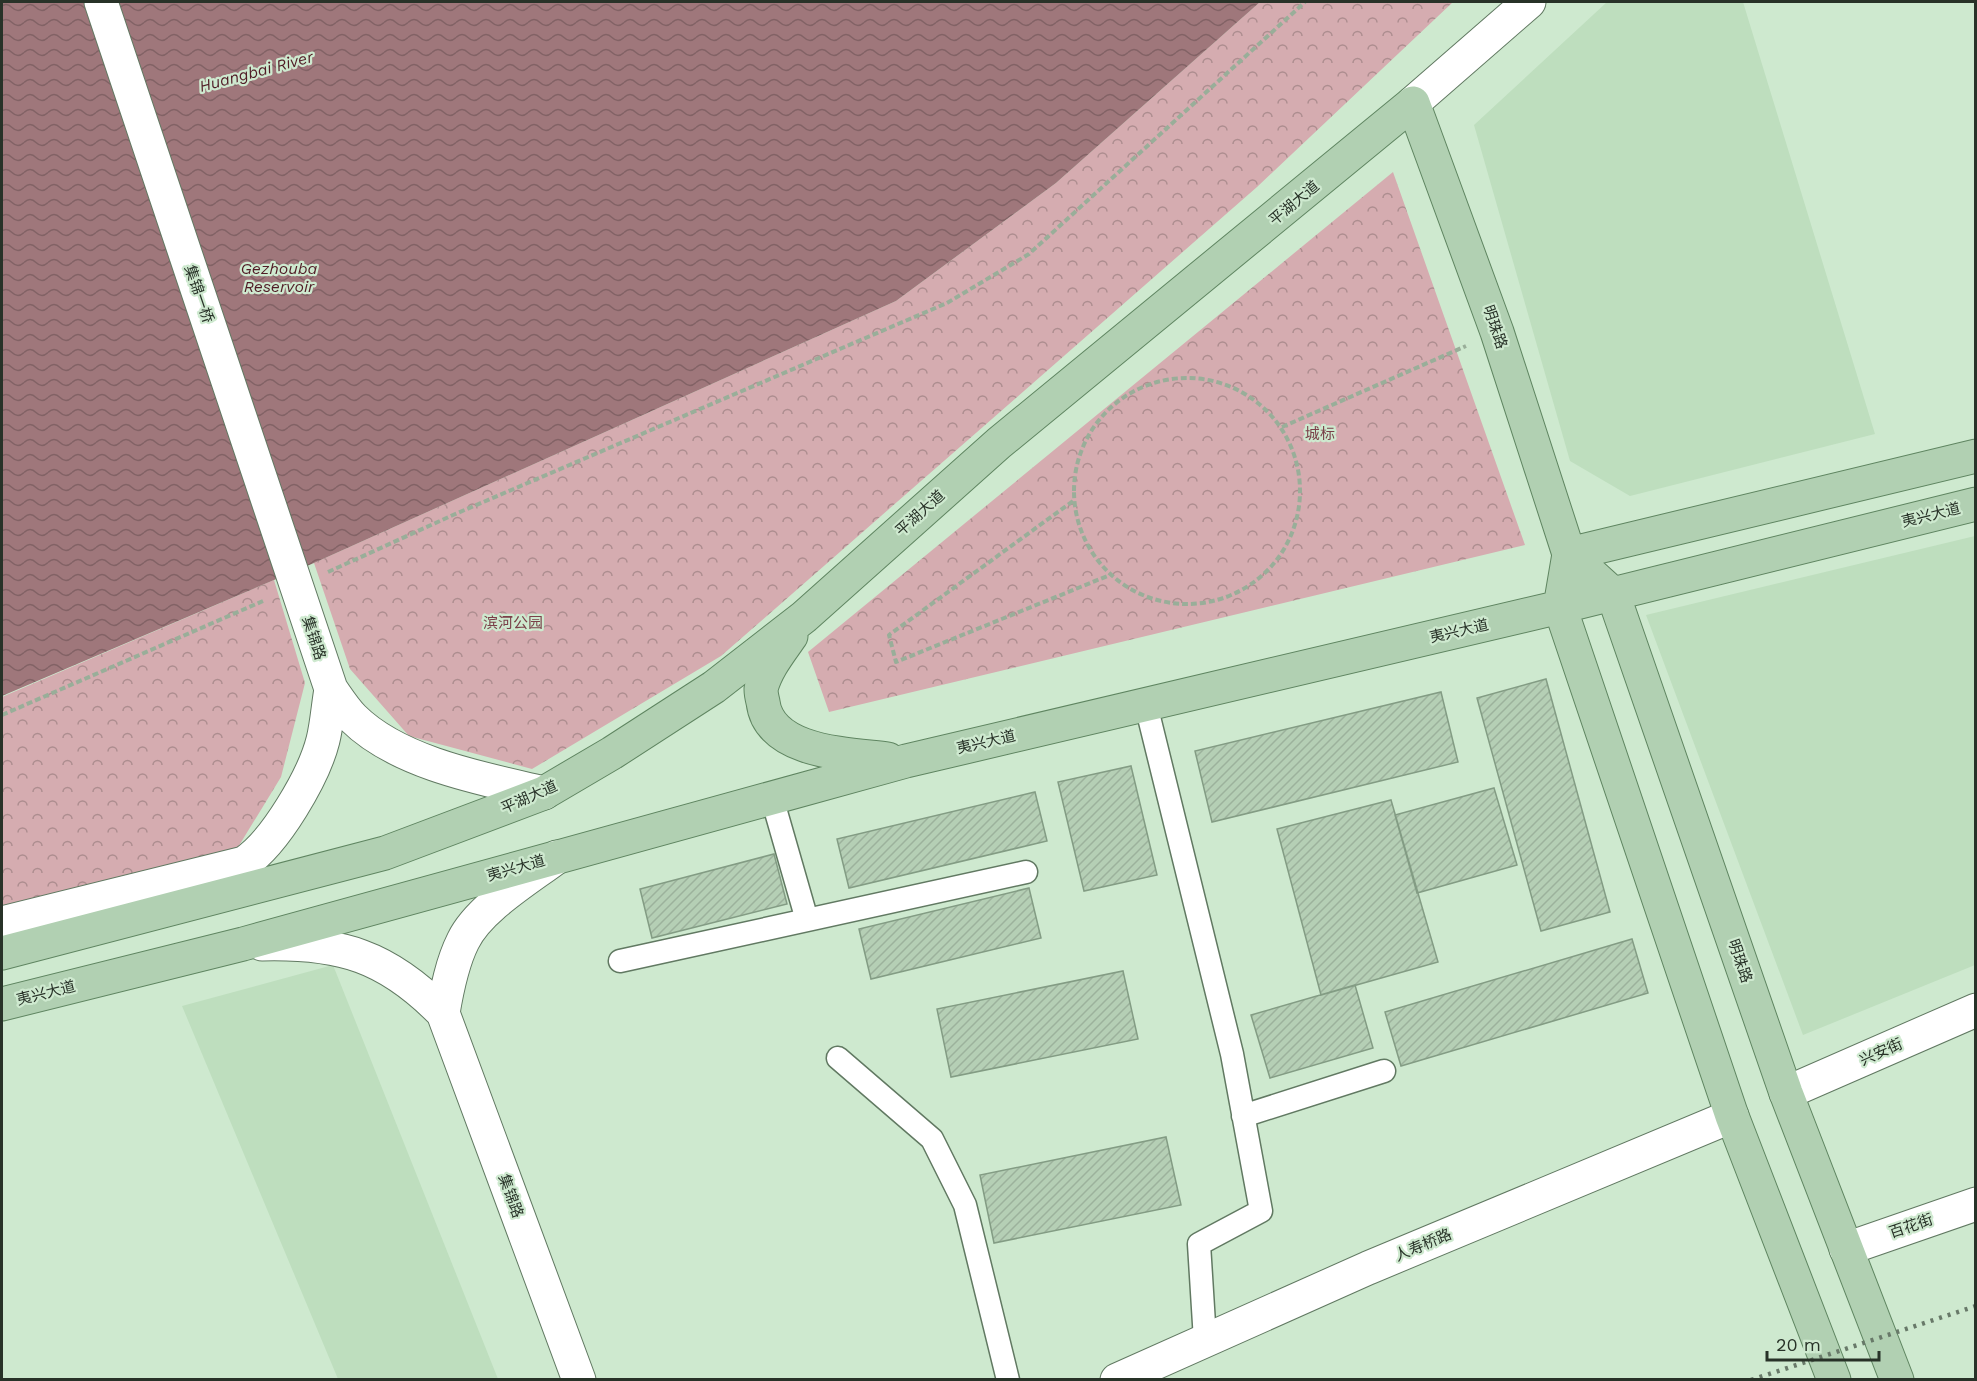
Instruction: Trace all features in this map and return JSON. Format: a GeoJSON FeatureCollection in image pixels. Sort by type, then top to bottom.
{"type":"FeatureCollection","features":[{"type":"Feature","properties":{"kind":"main road","name":"明珠路"},"geometry":{"type":"LineString","coordinates":[[1413,104],[1497,332],[1569,554],[1560,607],[1732,1116],[1834,1380]]}},
{"type":"Feature","properties":{"kind":"main road","name":"平湖大道"},"geometry":{"type":"LineString","coordinates":[[2,952],[385,853],[544,794],[714,687],[804,617],[999,443],[1413,104]]}},
{"type":"Feature","properties":{"kind":"main road"},"geometry":{"type":"LineString","coordinates":[[1569,554],[1976,456]]}},
{"type":"Feature","properties":{"kind":"main road","name":"夷兴大道"},"geometry":{"type":"LineString","coordinates":[[2,1004],[243,944],[906,761],[1560,607],[1976,504]]}},
{"type":"Feature","properties":{"kind":"main road","name":"明珠路"},"geometry":{"type":"LineString","coordinates":[[1569,554],[1612,594],[1786,1094],[1897,1380]]}},
{"type":"Feature","properties":{"kind":"main road"},"geometry":{"type":"LineString","coordinates":[[804,617],[772,663],[761,690],[764,715],[782,737],[830,753],[906,761]]}},
{"type":"Feature","properties":{"kind":"street","name":"集锦一桥"},"geometry":{"type":"LineString","coordinates":[[101,2],[297,586]]}},
{"type":"Feature","properties":{"kind":"street","name":"平湖大道"},"geometry":{"type":"LineString","coordinates":[[1413,104],[1464,33],[1498,2]]}},
{"type":"Feature","properties":{"kind":"street","name":"平湖大道"},"geometry":{"type":"LineString","coordinates":[[1413,104],[1529,2]]}},
{"type":"Feature","properties":{"kind":"street","name":"集锦路"},"geometry":{"type":"LineString","coordinates":[[297,586],[331,689]]}},
{"type":"Feature","properties":{"kind":"street"},"geometry":{"type":"LineString","coordinates":[[331,689],[354,719],[402,752],[465,774],[544,794]]}},
{"type":"Feature","properties":{"kind":"street"},"geometry":{"type":"LineString","coordinates":[[2,923],[244,863],[258,854],[282,823],[303,786],[323,741],[331,689]]}},
{"type":"Feature","properties":{"kind":"street"},"geometry":{"type":"LineString","coordinates":[[443,1013],[448,982],[464,939],[487,911],[559,855]]}},
{"type":"Feature","properties":{"kind":"street"},"geometry":{"type":"LineString","coordinates":[[243,944],[305,943],[357,953],[419,989],[443,1013]]}},
{"type":"Feature","properties":{"kind":"street","name":"兴安街"},"geometry":{"type":"LineString","coordinates":[[1786,1094],[1976,1010]]}},
{"type":"Feature","properties":{"kind":"street","name":"集锦路"},"geometry":{"type":"LineString","coordinates":[[443,1013],[579,1380]]}},
{"type":"Feature","properties":{"kind":"street","name":"人寿桥路"},"geometry":{"type":"LineString","coordinates":[[1117,1380],[1379,1263],[1732,1116]]}},
{"type":"Feature","properties":{"kind":"street","name":"百花街"},"geometry":{"type":"LineString","coordinates":[[1846,1249],[1976,1204]]}},
{"type":"Feature","properties":{"kind":"lane"},"geometry":{"type":"LineString","coordinates":[[1146,705],[1232,1054],[1261,1211],[1199,1244],[1205,1340]]}},
{"type":"Feature","properties":{"kind":"lane"},"geometry":{"type":"LineString","coordinates":[[772,798],[807,920]]}},
{"type":"Feature","properties":{"kind":"lane"},"geometry":{"type":"LineString","coordinates":[[620,961],[1026,872]]}},
{"type":"Feature","properties":{"kind":"lane"},"geometry":{"type":"LineString","coordinates":[[838,1058],[932,1139],[965,1205],[1008,1380]]}},
{"type":"Feature","properties":{"kind":"lane"},"geometry":{"type":"LineString","coordinates":[[1243,1116],[1384,1071]]}},
{"type":"Feature","properties":{"kind":"path"},"geometry":{"type":"LineString","coordinates":[[2,715],[453,515],[947,303],[1029,254],[1305,2]]}},
{"type":"Feature","properties":{"kind":"path"},"geometry":{"type":"LineString","coordinates":[[1282,427],[1497,332]]}},
{"type":"Feature","properties":{"kind":"path"},"geometry":{"type":"LineString","coordinates":[[1185,377],[1223,382],[1256,400],[1282,427],[1297,460],[1301,496],[1294,532],[1275,563],[1247,588],[1213,601],[1176,604],[1141,594],[1110,575],[1092,554],[1079,529],[1073,501],[1076,464],[1091,430],[1116,402],[1149,384],[1185,377]]}},
{"type":"Feature","properties":{"kind":"path"},"geometry":{"type":"LineString","coordinates":[[1073,501],[889,635],[896,662],[1110,575]]}},
{"type":"Feature","properties":{"kind":"shaded area"},"geometry":{"type":"Polygon","coordinates":[[[1607,2],[1743,2],[1875,434],[1630,496],[1570,461],[1474,125],[1607,2]]]}},
{"type":"Feature","properties":{"kind":"shaded area"},"geometry":{"type":"Polygon","coordinates":[[[1975,536],[1975,965],[1803,1035],[1646,615],[1975,536]]]}},
{"type":"Feature","properties":{"kind":"shaded area"},"geometry":{"type":"Polygon","coordinates":[[[333,965],[498,1379],[338,1379],[182,1006],[333,965]]]}},
{"type":"Feature","properties":{"kind":"green space","name":"滨河公园"},"geometry":{"type":"Polygon","coordinates":[[[1260,2],[1453,2],[1257,187],[721,656],[532,769],[409,736],[350,669],[314,563],[896,301],[1056,183],[1260,2]]]}},
{"type":"Feature","properties":{"kind":"green space","name":"城标"},"geometry":{"type":"Polygon","coordinates":[[[1393,172],[1525,545],[829,712],[808,652],[1393,172]]]}},
{"type":"Feature","properties":{"kind":"green space"},"geometry":{"type":"Polygon","coordinates":[[[274,580],[305,683],[281,777],[229,862],[2,917],[2,697],[274,580]]]}},
{"type":"Feature","properties":{"kind":"water","name":"Gezhouba Reservoir"},"geometry":{"type":"Polygon","coordinates":[[[2,2],[1260,2],[1056,183],[896,301],[314,563],[2,696],[2,2]]]}},
{"type":"Feature","properties":{"kind":"building"},"geometry":{"type":"Polygon","coordinates":[[[1546,679],[1610,912],[1541,931],[1477,698],[1546,679]]]}},
{"type":"Feature","properties":{"kind":"building"},"geometry":{"type":"Polygon","coordinates":[[[1441,692],[1458,762],[1212,822],[1195,751],[1441,692]]]}},
{"type":"Feature","properties":{"kind":"building"},"geometry":{"type":"Polygon","coordinates":[[[1131,766],[1157,875],[1084,891],[1058,782],[1131,766]]]}},
{"type":"Feature","properties":{"kind":"building"},"geometry":{"type":"Polygon","coordinates":[[[1494,788],[1517,865],[1417,893],[1395,815],[1494,788]]]}},
{"type":"Feature","properties":{"kind":"building"},"geometry":{"type":"Polygon","coordinates":[[[1035,792],[1047,841],[849,888],[837,839],[1035,792]]]}},
{"type":"Feature","properties":{"kind":"building"},"geometry":{"type":"Polygon","coordinates":[[[1391,800],[1438,962],[1321,995],[1277,829],[1391,800]]]}},
{"type":"Feature","properties":{"kind":"building"},"geometry":{"type":"Polygon","coordinates":[[[774,854],[787,904],[652,938],[640,889],[774,854]]]}},
{"type":"Feature","properties":{"kind":"building"},"geometry":{"type":"Polygon","coordinates":[[[1029,888],[1041,938],[871,979],[859,929],[1029,888]]]}},
{"type":"Feature","properties":{"kind":"building"},"geometry":{"type":"Polygon","coordinates":[[[1632,939],[1648,993],[1401,1066],[1385,1012],[1632,939]]]}},
{"type":"Feature","properties":{"kind":"building"},"geometry":{"type":"Polygon","coordinates":[[[1123,971],[1138,1039],[951,1077],[937,1009],[1123,971]]]}},
{"type":"Feature","properties":{"kind":"building"},"geometry":{"type":"Polygon","coordinates":[[[1355,985],[1373,1048],[1270,1078],[1251,1015],[1355,985]]]}},
{"type":"Feature","properties":{"kind":"building"},"geometry":{"type":"Polygon","coordinates":[[[1166,1137],[1181,1205],[994,1243],[980,1175],[1166,1137]]]}},
{"type":"Feature","properties":{"kind":"railway"},"geometry":{"type":"LineString","coordinates":[[1751,1380],[1976,1306]]}},
{"type":"Feature","properties":{"kind":"water label","name":"Huangbai River"},"geometry":{"type":"Point","coordinates":[256,71]}}]}
